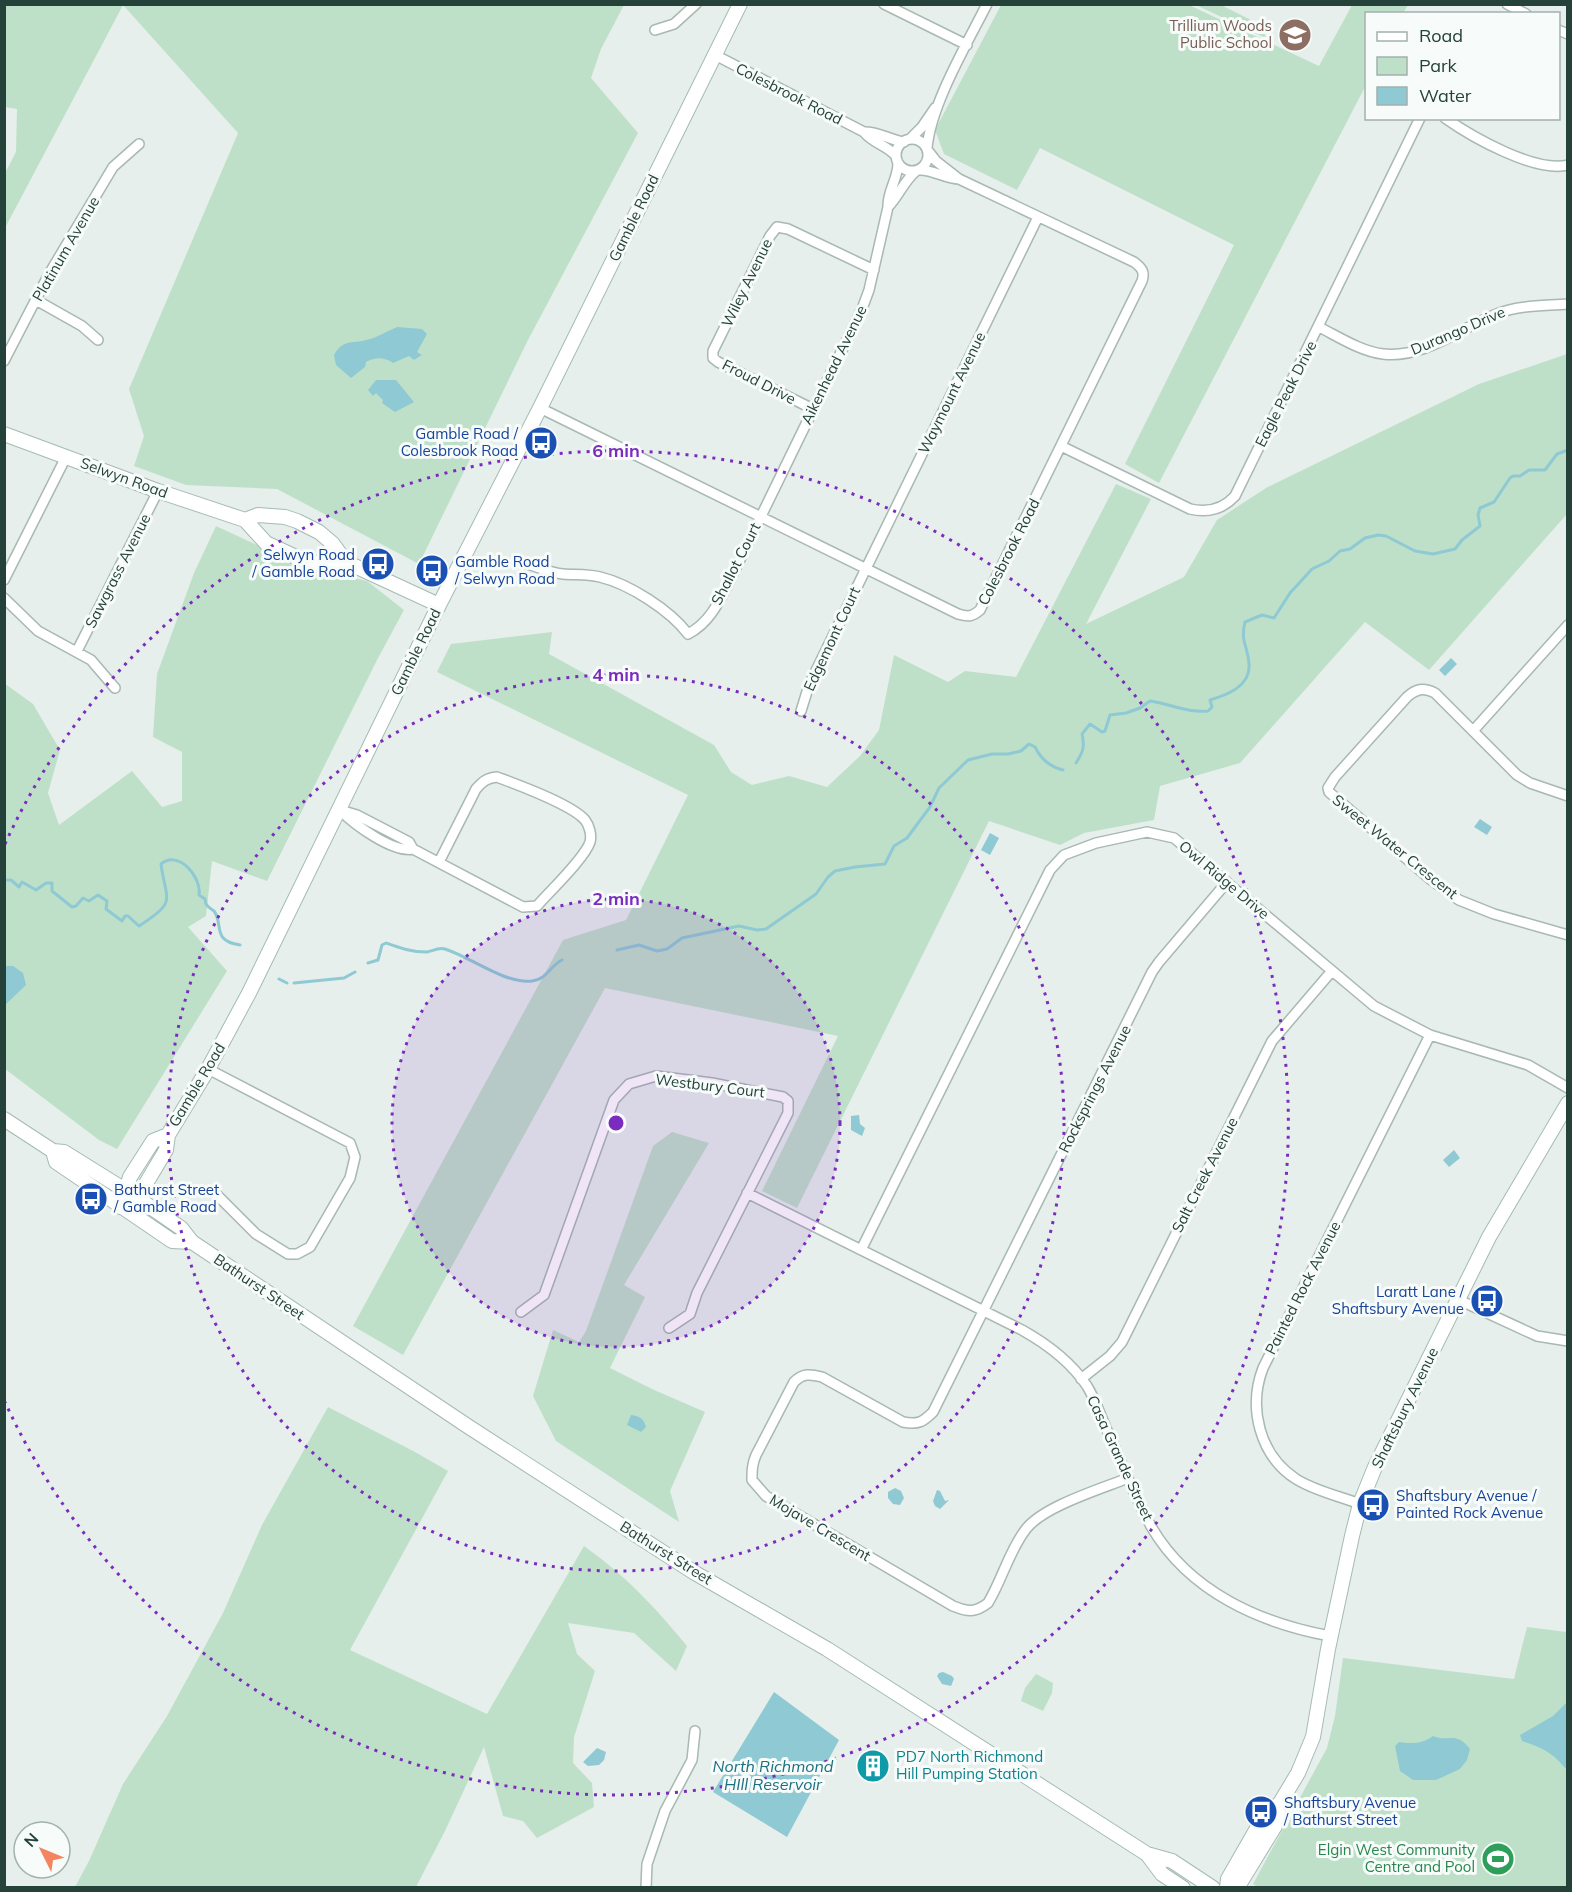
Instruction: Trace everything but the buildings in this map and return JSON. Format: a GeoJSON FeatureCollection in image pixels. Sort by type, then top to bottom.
{"type":"FeatureCollection","features":[{"type":"Feature","properties":{"kind":"main road","name":"Gamble Road"},"geometry":{"type":"LineString","coordinates":[[120,1207],[130,1193],[145,1185],[166,1150],[168,1135],[208,1069],[249,993],[439,605],[540,408],[740,4]]}},
{"type":"Feature","properties":{"kind":"main road","name":"Selwyn Road"},"geometry":{"type":"LineString","coordinates":[[4,434],[158,491],[245,520],[266,543],[296,557],[323,565],[346,562]]}},
{"type":"Feature","properties":{"kind":"main road","name":"Selwyn Road"},"geometry":{"type":"LineString","coordinates":[[245,520],[258,515],[285,517],[297,521],[319,532],[332,543],[346,562],[439,605]]}},
{"type":"Feature","properties":{"kind":"main road","name":"Shaftsbury Avenue"},"geometry":{"type":"LineString","coordinates":[[1227,1887],[1228,1879],[1263,1818],[1280,1803],[1298,1773],[1313,1737],[1330,1636],[1360,1504],[1375,1467],[1511,1197],[1568,1102]]}},
{"type":"Feature","properties":{"kind":"main road","name":"Bathurst Street"},"geometry":{"type":"LineString","coordinates":[[4,1119],[53,1151],[64,1152],[130,1193],[181,1228],[192,1242],[469,1427],[695,1573],[826,1649],[1147,1854],[1172,1861],[1213,1887]]}},
{"type":"Feature","properties":{"kind":"main road","name":"Bathurst Street"},"geometry":{"type":"LineString","coordinates":[[53,1151],[56,1162],[120,1207],[172,1241],[192,1242]]}},
{"type":"Feature","properties":{"kind":"main road","name":"Shaftsbury Avenue"},"geometry":{"type":"LineString","coordinates":[[1237,1887],[1241,1885],[1275,1826],[1280,1803]]}},
{"type":"Feature","properties":{"kind":"main road","name":"Bathurst Street"},"geometry":{"type":"LineString","coordinates":[[1147,1854],[1162,1874],[1183,1887]]}},
{"type":"Feature","properties":{"kind":"street"},"geometry":{"type":"LineString","coordinates":[[655,30],[674,24],[696,4]]}},
{"type":"Feature","properties":{"kind":"street"},"geometry":{"type":"LineString","coordinates":[[884,4],[967,45]]}},
{"type":"Feature","properties":{"kind":"street"},"geometry":{"type":"LineString","coordinates":[[937,106],[928,136],[927,162],[918,170],[905,170],[897,160],[898,148],[922,127],[937,106],[987,4]]}},
{"type":"Feature","properties":{"kind":"street"},"geometry":{"type":"LineString","coordinates":[[1508,4],[1522,12]]}},
{"type":"Feature","properties":{"kind":"street","name":"Colesbrook Road"},"geometry":{"type":"LineString","coordinates":[[715,55],[864,132],[868,137],[887,148],[897,160]]}},
{"type":"Feature","properties":{"kind":"street","name":"Eagle Peak Drive"},"geometry":{"type":"LineString","coordinates":[[1061,446],[1190,509],[1199,511],[1220,507],[1235,496],[1419,120]]}},
{"type":"Feature","properties":{"kind":"street"},"geometry":{"type":"LineString","coordinates":[[1448,120],[1487,143],[1533,163],[1546,166],[1568,165]]}},
{"type":"Feature","properties":{"kind":"street","name":"Colesbrook Road"},"geometry":{"type":"LineString","coordinates":[[864,132],[870,131],[892,140],[907,140]]}},
{"type":"Feature","properties":{"kind":"street"},"geometry":{"type":"LineString","coordinates":[[907,140],[921,141],[928,150]]}},
{"type":"Feature","properties":{"kind":"street","name":"Platinum Avenue"},"geometry":{"type":"LineString","coordinates":[[4,361],[36,300],[113,167],[139,144]]}},
{"type":"Feature","properties":{"kind":"street","name":"Colesbrook Road"},"geometry":{"type":"LineString","coordinates":[[540,408],[958,614],[966,617],[973,616],[981,610],[1144,273],[1141,267],[1134,262],[959,178],[936,161],[928,150]]}},
{"type":"Feature","properties":{"kind":"street","name":"Aikenhead Avenue"},"geometry":{"type":"LineString","coordinates":[[760,517],[862,309],[874,270],[888,199],[897,177],[897,160]]}},
{"type":"Feature","properties":{"kind":"street","name":"Colesbrook Road"},"geometry":{"type":"LineString","coordinates":[[918,170],[932,170],[953,179],[959,178]]}},
{"type":"Feature","properties":{"kind":"street","name":"Aikenhead Avenue"},"geometry":{"type":"LineString","coordinates":[[888,207],[906,181],[918,170]]}},
{"type":"Feature","properties":{"kind":"street","name":"Waymount Avenue"},"geometry":{"type":"LineString","coordinates":[[866,569],[1038,217]]}},
{"type":"Feature","properties":{"kind":"street","name":"Wiley Avenue"},"geometry":{"type":"LineString","coordinates":[[713,351],[777,226],[788,229],[874,270]]}},
{"type":"Feature","properties":{"kind":"street"},"geometry":{"type":"LineString","coordinates":[[36,300],[82,326],[98,340]]}},
{"type":"Feature","properties":{"kind":"street","name":"Durango Drive"},"geometry":{"type":"LineString","coordinates":[[1319,327],[1369,351],[1385,355],[1404,354],[1423,348],[1500,312],[1524,307],[1568,304]]}},
{"type":"Feature","properties":{"kind":"street","name":"Froud Drive"},"geometry":{"type":"LineString","coordinates":[[713,351],[713,358],[718,362],[813,409]]}},
{"type":"Feature","properties":{"kind":"street"},"geometry":{"type":"LineString","coordinates":[[4,580],[66,457]]}},
{"type":"Feature","properties":{"kind":"street","name":"Sawgrass Avenue"},"geometry":{"type":"LineString","coordinates":[[77,651],[158,491]]}},
{"type":"Feature","properties":{"kind":"street","name":"Shallot Court"},"geometry":{"type":"LineString","coordinates":[[527,564],[561,574],[603,577],[615,582],[666,612],[688,634],[700,627],[720,601],[760,517]]}},
{"type":"Feature","properties":{"kind":"street","name":"Edgemont Court"},"geometry":{"type":"LineString","coordinates":[[801,711],[809,685],[866,569]]}},
{"type":"Feature","properties":{"kind":"street"},"geometry":{"type":"LineString","coordinates":[[4,598],[38,631],[91,660],[115,688]]}},
{"type":"Feature","properties":{"kind":"street"},"geometry":{"type":"LineString","coordinates":[[1473,731],[1568,625]]}},
{"type":"Feature","properties":{"kind":"street","name":"Sweet Water Crescent"},"geometry":{"type":"LineString","coordinates":[[1568,796],[1530,783],[1517,775],[1435,693],[1421,689],[1413,691],[1335,777],[1330,783],[1329,792],[1430,879],[1459,900],[1494,914],[1568,935]]}},
{"type":"Feature","properties":{"kind":"street"},"geometry":{"type":"LineString","coordinates":[[340,810],[353,823],[374,836],[405,851],[413,849],[523,907],[537,906],[583,854],[590,842],[589,827],[581,817],[542,795],[497,777],[490,778],[484,780],[476,789],[439,862]]}},
{"type":"Feature","properties":{"kind":"street","name":"Owl Ridge Drive"},"geometry":{"type":"LineString","coordinates":[[861,1250],[1045,880],[1056,862],[1064,855],[1084,846],[1138,834],[1158,833],[1180,841],[1331,972],[1374,1006],[1430,1035],[1527,1065],[1568,1088]]}},
{"type":"Feature","properties":{"kind":"street","name":"Rocksprings Avenue"},"geometry":{"type":"LineString","coordinates":[[984,1311],[1152,972],[1227,882]]}},
{"type":"Feature","properties":{"kind":"street","name":"Salt Creek Avenue"},"geometry":{"type":"LineString","coordinates":[[1081,1379],[1102,1363],[1122,1342],[1272,1041],[1331,972]]}},
{"type":"Feature","properties":{"kind":"street","name":"Painted Rock Avenue"},"geometry":{"type":"LineString","coordinates":[[1360,1504],[1314,1488],[1298,1480],[1283,1468],[1267,1448],[1262,1436],[1258,1422],[1256,1393],[1263,1368],[1430,1035]]}},
{"type":"Feature","properties":{"kind":"street"},"geometry":{"type":"LineString","coordinates":[[208,1069],[350,1143],[355,1157],[350,1178],[310,1247],[297,1254],[288,1254],[256,1234],[215,1194]]}},
{"type":"Feature","properties":{"kind":"street","name":"Westbury Court"},"geometry":{"type":"LineString","coordinates":[[521,1312],[544,1295],[614,1100],[629,1084],[656,1076],[777,1095],[788,1101],[788,1113],[697,1293],[690,1314],[669,1328]]}},
{"type":"Feature","properties":{"kind":"street","name":"Casa Grande Street"},"geometry":{"type":"LineString","coordinates":[[747,1193],[1042,1342],[1059,1355],[1081,1379],[1097,1407],[1153,1529],[1168,1550],[1208,1588],[1233,1605],[1295,1628],[1330,1636]]}},
{"type":"Feature","properties":{"kind":"street"},"geometry":{"type":"LineString","coordinates":[[1459,1300],[1537,1336],[1568,1341]]}},
{"type":"Feature","properties":{"kind":"street","name":"Mojave Crescent"},"geometry":{"type":"LineString","coordinates":[[984,1311],[933,1412],[917,1424],[903,1422],[822,1377],[808,1374],[800,1376],[794,1382],[753,1463],[752,1480],[766,1496],[953,1606],[971,1612],[979,1610],[988,1603],[1025,1530],[1035,1520],[1049,1511],[1128,1478]]}},
{"type":"Feature","properties":{"kind":"street"},"geometry":{"type":"LineString","coordinates":[[646,1887],[647,1863],[665,1811],[692,1760],[696,1731]]}},
{"type":"Feature","properties":{"kind":"green space"},"geometry":{"type":"Polygon","coordinates":[[[4,5],[123,5],[5,228],[5,173],[16,152],[17,109],[5,107],[4,5]]]}},
{"type":"Feature","properties":{"kind":"green space"},"geometry":{"type":"Polygon","coordinates":[[[123,5],[624,5],[601,49],[591,78],[638,133],[528,340],[419,564],[277,489],[186,485],[134,466],[144,436],[129,389],[238,133],[123,5]]]}},
{"type":"Feature","properties":{"kind":"green space"},"geometry":{"type":"Polygon","coordinates":[[[1001,5],[1189,5],[1319,66],[1352,5],[1408,5],[1404,12],[1365,12],[1365,87],[1159,483],[1125,464],[1234,245],[1040,148],[1017,190],[944,154],[935,130],[1001,5]]]}},
{"type":"Feature","properties":{"kind":"green space"},"geometry":{"type":"Polygon","coordinates":[[[1196,5],[1221,5],[1261,25],[1266,38],[1196,5]]]}},
{"type":"Feature","properties":{"kind":"green space"},"geometry":{"type":"Polygon","coordinates":[[[1567,354],[1567,514],[1429,670],[1365,622],[1240,763],[1160,786],[1154,820],[1084,833],[1060,845],[989,821],[797,1208],[762,1191],[838,1036],[605,988],[403,1355],[353,1326],[563,940],[626,920],[688,795],[437,672],[451,644],[552,632],[549,654],[714,745],[731,772],[752,785],[789,776],[827,787],[860,756],[879,730],[894,655],[948,682],[965,671],[1016,677],[1116,484],[1151,499],[1086,624],[1184,577],[1217,520],[1266,488],[1479,384],[1567,354]]]}},
{"type":"Feature","properties":{"kind":"green space"},"geometry":{"type":"Polygon","coordinates":[[[216,526],[302,566],[367,581],[404,610],[267,881],[212,861],[206,916],[188,927],[227,971],[117,1149],[99,1140],[5,1069],[4,683],[33,704],[60,750],[48,793],[59,825],[132,771],[162,807],[182,801],[182,752],[153,737],[157,674],[194,573],[216,526]]]}},
{"type":"Feature","properties":{"kind":"green space"},"geometry":{"type":"Polygon","coordinates":[[[672,1132],[709,1143],[624,1285],[645,1297],[610,1368],[705,1412],[670,1491],[679,1522],[556,1441],[533,1396],[553,1330],[579,1342],[586,1331],[653,1146],[672,1132]]]}},
{"type":"Feature","properties":{"kind":"green space"},"geometry":{"type":"Polygon","coordinates":[[[328,1407],[448,1471],[350,1650],[487,1714],[584,1546],[639,1592],[687,1646],[676,1671],[634,1633],[568,1623],[577,1654],[595,1671],[574,1737],[573,1763],[592,1783],[594,1807],[537,1838],[523,1821],[503,1816],[484,1747],[416,1887],[75,1887],[123,1784],[167,1716],[223,1613],[262,1525],[328,1407]]]}},
{"type":"Feature","properties":{"kind":"green space"},"geometry":{"type":"Polygon","coordinates":[[[1527,1627],[1567,1632],[1567,1887],[1259,1888],[1253,1884],[1327,1748],[1335,1716],[1343,1658],[1514,1679],[1527,1627]]]}},
{"type":"Feature","properties":{"kind":"green space"},"geometry":{"type":"Polygon","coordinates":[[[1036,1674],[1053,1683],[1052,1693],[1043,1711],[1021,1701],[1025,1688],[1036,1674]]]}},
{"type":"Feature","properties":{"kind":"water"},"geometry":{"type":"Polygon","coordinates":[[[397,327],[422,329],[427,334],[417,352],[422,355],[414,360],[409,356],[393,363],[380,358],[373,359],[366,362],[365,367],[351,378],[336,365],[334,355],[344,344],[370,339],[397,327]]]}},
{"type":"Feature","properties":{"kind":"water"},"geometry":{"type":"Polygon","coordinates":[[[376,380],[396,380],[414,402],[395,412],[382,403],[383,400],[376,393],[373,396],[368,390],[376,380]]]}},
{"type":"Feature","properties":{"kind":"water"},"geometry":{"type":"Polygon","coordinates":[[[1451,658],[1457,664],[1445,676],[1439,670],[1451,658]]]}},
{"type":"Feature","properties":{"kind":"water"},"geometry":{"type":"Polygon","coordinates":[[[1480,819],[1492,827],[1487,835],[1474,827],[1480,819]]]}},
{"type":"Feature","properties":{"kind":"water"},"geometry":{"type":"Polygon","coordinates":[[[990,833],[999,838],[990,855],[981,850],[990,833]]]}},
{"type":"Feature","properties":{"kind":"water"},"geometry":{"type":"Polygon","coordinates":[[[5,966],[13,966],[23,973],[26,985],[5,1005],[5,966]]]}},
{"type":"Feature","properties":{"kind":"water"},"geometry":{"type":"Polygon","coordinates":[[[859,1115],[860,1124],[865,1128],[862,1136],[851,1130],[851,1116],[859,1115]]]}},
{"type":"Feature","properties":{"kind":"water"},"geometry":{"type":"Polygon","coordinates":[[[1454,1150],[1460,1158],[1449,1167],[1443,1160],[1454,1150]]]}},
{"type":"Feature","properties":{"kind":"water"},"geometry":{"type":"Polygon","coordinates":[[[631,1415],[643,1420],[646,1427],[641,1432],[627,1425],[631,1415]]]}},
{"type":"Feature","properties":{"kind":"water"},"geometry":{"type":"Polygon","coordinates":[[[895,1488],[901,1491],[904,1498],[900,1505],[893,1504],[888,1498],[888,1492],[895,1488]]]}},
{"type":"Feature","properties":{"kind":"water"},"geometry":{"type":"Polygon","coordinates":[[[937,1490],[940,1491],[945,1501],[949,1500],[940,1509],[933,1501],[937,1490]]]}},
{"type":"Feature","properties":{"kind":"water"},"geometry":{"type":"Polygon","coordinates":[[[943,1672],[954,1679],[951,1686],[942,1684],[937,1676],[943,1672]]]}},
{"type":"Feature","properties":{"kind":"water","name":"North Richmond HIll Reservoir"},"geometry":{"type":"Polygon","coordinates":[[[774,1692],[839,1740],[787,1837],[713,1792],[774,1692]]]}},
{"type":"Feature","properties":{"kind":"water"},"geometry":{"type":"Polygon","coordinates":[[[1567,1702],[1567,1770],[1548,1752],[1522,1741],[1520,1735],[1553,1716],[1567,1702]]]}},
{"type":"Feature","properties":{"kind":"water"},"geometry":{"type":"Polygon","coordinates":[[[1433,1736],[1456,1738],[1465,1743],[1470,1749],[1467,1760],[1460,1769],[1436,1780],[1413,1780],[1400,1771],[1395,1746],[1399,1742],[1417,1743],[1433,1736]]]}},
{"type":"Feature","properties":{"kind":"water"},"geometry":{"type":"Polygon","coordinates":[[[597,1748],[606,1752],[604,1760],[599,1765],[588,1766],[583,1762],[597,1748]]]}},
{"type":"Feature","properties":{"kind":"waterway"},"geometry":{"type":"LineString","coordinates":[[1076,763],[1083,749],[1082,734],[1090,724],[1102,732],[1105,731],[1110,715],[1126,713],[1150,701],[1186,710],[1208,711],[1212,707],[1210,700],[1242,684],[1249,672],[1243,634],[1245,622],[1262,615],[1274,618],[1290,593],[1312,569],[1329,561],[1340,551],[1350,549],[1365,538],[1378,535],[1386,536],[1415,551],[1433,554],[1455,549],[1462,540],[1480,526],[1478,515],[1480,508],[1494,502],[1510,478],[1520,476],[1529,470],[1545,470],[1557,454],[1568,450]]}},
{"type":"Feature","properties":{"kind":"waterway"},"geometry":{"type":"LineString","coordinates":[[617,950],[639,945],[657,951],[667,949],[682,938],[739,926],[757,930],[766,929],[816,894],[835,871],[885,864],[894,846],[907,838],[930,807],[939,788],[968,760],[992,754],[1021,751],[1029,744],[1035,747],[1046,762],[1063,770]]}},
{"type":"Feature","properties":{"kind":"waterway"},"geometry":{"type":"LineString","coordinates":[[4,880],[11,880],[19,887],[22,882],[36,890],[46,883],[52,883],[52,891],[72,907],[83,898],[89,901],[98,895],[107,901],[106,909],[122,921],[125,916],[128,916],[139,926],[160,911],[167,900],[161,864],[168,860],[175,860],[182,863],[193,874],[197,881],[199,895],[205,899],[206,904],[217,916],[220,931],[225,940],[240,945]]}},
{"type":"Feature","properties":{"kind":"waterway"},"geometry":{"type":"LineString","coordinates":[[368,963],[378,960],[382,945],[386,943],[416,951],[427,952],[442,949],[510,978],[532,981],[541,978],[562,960]]}},
{"type":"Feature","properties":{"kind":"waterway"},"geometry":{"type":"LineString","coordinates":[[294,983],[344,978],[355,972]]}},
{"type":"Feature","properties":{"kind":"waterway"},"geometry":{"type":"LineString","coordinates":[[279,979],[287,983]]}},
{"type":"Feature","properties":{"kind":"place","name":"Trillium Woods Public School"},"geometry":{"type":"Point","coordinates":[1295,35]}},
{"type":"Feature","properties":{"kind":"place","name":"Gamble Road / Colesbrook Road"},"geometry":{"type":"Point","coordinates":[541,443]}},
{"type":"Feature","properties":{"kind":"place","name":"Selwyn Road / Gamble Road"},"geometry":{"type":"Point","coordinates":[378,564]}},
{"type":"Feature","properties":{"kind":"place","name":"Gamble Road / Selwyn Road"},"geometry":{"type":"Point","coordinates":[432,571]}},
{"type":"Feature","properties":{"kind":"place","name":"Bathurst Street / Gamble Road"},"geometry":{"type":"Point","coordinates":[91,1199]}},
{"type":"Feature","properties":{"kind":"place","name":"Laratt Lane / Shaftsbury Avenue"},"geometry":{"type":"Point","coordinates":[1487,1301]}},
{"type":"Feature","properties":{"kind":"place","name":"Shaftsbury Avenue / Painted Rock Avenue"},"geometry":{"type":"Point","coordinates":[1373,1505]}},
{"type":"Feature","properties":{"kind":"place","name":"PD7 North Richmond Hill Pumping Station"},"geometry":{"type":"Point","coordinates":[873,1766]}},
{"type":"Feature","properties":{"kind":"place","name":"Shaftsbury Avenue / Bathurst Street"},"geometry":{"type":"Point","coordinates":[1261,1812]}},
{"type":"Feature","properties":{"kind":"place","name":"Elgin West Community Centre and Pool"},"geometry":{"type":"Point","coordinates":[1498,1859]}}]}
